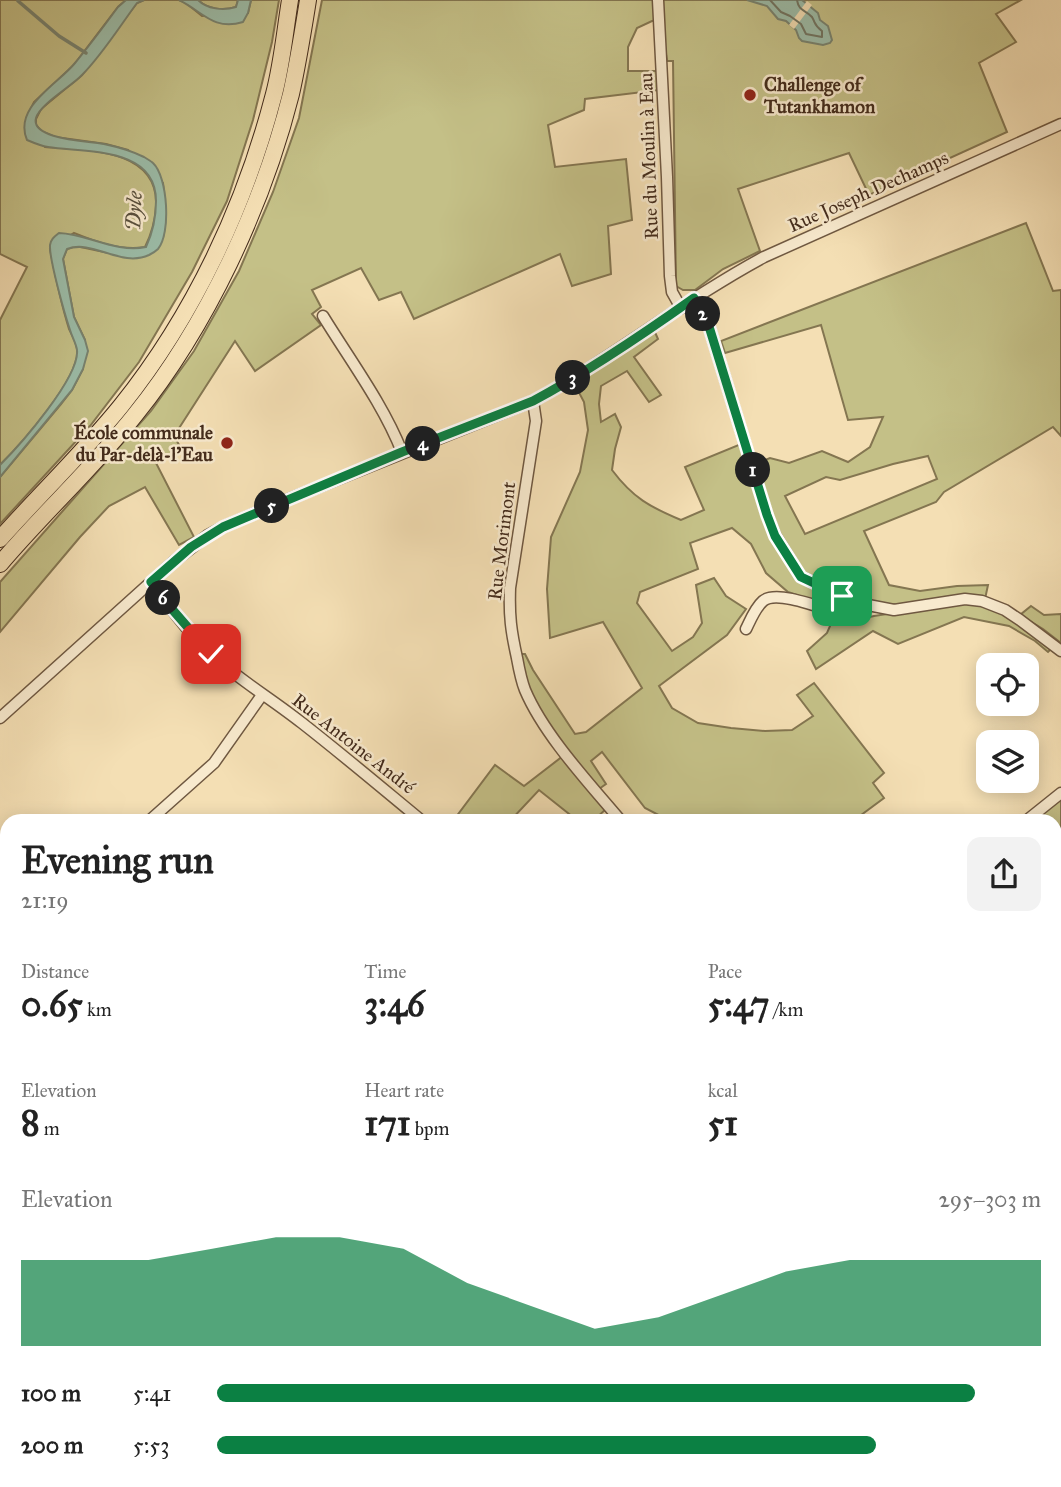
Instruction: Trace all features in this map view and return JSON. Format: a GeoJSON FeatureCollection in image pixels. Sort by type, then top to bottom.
{"type":"FeatureCollection","features":[{"type":"Feature","properties":{"kind":"highway"},"geometry":{"type":"LineString","coordinates":[[0,539],[122,405],[158,356],[205,275],[234,214],[259,147],[275,90],[290,0]]}},
{"type":"Feature","properties":{"kind":"highway"},"geometry":{"type":"LineString","coordinates":[[0,564],[136,414],[171,365],[225,272],[249,220],[275,149],[291,93],[308,0]]}},
{"type":"Feature","properties":{"kind":"street","name":"Rue du Moulin à Eau"},"geometry":{"type":"LineString","coordinates":[[658,0],[670,276],[672,292],[681,308]]}},
{"type":"Feature","properties":{"kind":"street","name":"Rue Joseph Dechamps"},"geometry":{"type":"LineString","coordinates":[[0,718],[191,547],[223,527],[533,401],[606,358],[728,276],[764,257],[1061,124]]}},
{"type":"Feature","properties":{"kind":"street"},"geometry":{"type":"LineString","coordinates":[[694,298],[707,320],[775,536],[801,577],[868,605],[894,610],[965,600],[982,601],[1005,610],[1061,651]]}},
{"type":"Feature","properties":{"kind":"street"},"geometry":{"type":"LineString","coordinates":[[323,316],[376,401],[402,452]]}},
{"type":"Feature","properties":{"kind":"street","name":"Rue Morimont"},"geometry":{"type":"LineString","coordinates":[[533,401],[536,421],[510,588],[512,636],[522,683],[538,715],[615,814]]}},
{"type":"Feature","properties":{"kind":"street","name":"Rue Antoine André"},"geometry":{"type":"LineString","coordinates":[[151,582],[211,654],[338,751],[412,814]]}},
{"type":"Feature","properties":{"kind":"street"},"geometry":{"type":"LineString","coordinates":[[746,629],[760,603],[772,596],[790,598],[853,618],[862,614],[868,605]]}},
{"type":"Feature","properties":{"kind":"street"},"geometry":{"type":"LineString","coordinates":[[157,814],[214,762],[262,695]]}},
{"type":"Feature","properties":{"kind":"street"},"geometry":{"type":"LineString","coordinates":[[1035,814],[1061,793]]}},
{"type":"Feature","properties":{"kind":"shaded area"},"geometry":{"type":"Polygon","coordinates":[[[0,0],[126,0],[73,66],[34,102],[27,117],[45,147],[98,152],[133,163],[146,173],[154,187],[156,206],[153,227],[145,247],[118,247],[74,233],[50,249],[63,309],[77,349],[76,361],[48,410],[0,465],[0,320],[27,267],[0,254],[0,0]]]}},
{"type":"Feature","properties":{"kind":"shaded area"},"geometry":{"type":"Polygon","coordinates":[[[144,0],[179,0],[202,16],[248,13],[251,0],[279,0],[253,120],[227,201],[192,272],[139,362],[90,426],[0,524],[0,477],[72,390],[83,369],[85,340],[74,317],[63,259],[67,249],[76,246],[132,258],[163,238],[166,213],[163,183],[128,150],[55,137],[41,131],[36,125],[41,109],[82,75],[137,3],[144,0]]]}},
{"type":"Feature","properties":{"kind":"shaded area"},"geometry":{"type":"Polygon","coordinates":[[[198,0],[238,0],[236,7],[221,9],[198,0]]]}},
{"type":"Feature","properties":{"kind":"shaded area"},"geometry":{"type":"Polygon","coordinates":[[[322,0],[1021,0],[996,14],[1016,42],[979,63],[1007,132],[869,195],[849,153],[738,189],[760,251],[723,269],[695,290],[683,290],[676,286],[673,61],[667,61],[661,20],[637,28],[628,47],[628,71],[657,71],[660,90],[585,99],[584,110],[548,125],[555,167],[626,159],[632,220],[608,226],[611,274],[572,286],[560,254],[414,319],[401,292],[379,300],[361,268],[312,290],[321,307],[312,314],[321,325],[255,371],[235,341],[174,436],[182,450],[156,463],[194,537],[179,545],[145,487],[109,506],[0,632],[0,582],[151,411],[194,351],[239,271],[273,192],[299,118],[322,0]]]}},
{"type":"Feature","properties":{"kind":"shaded area"},"geometry":{"type":"Polygon","coordinates":[[[1026,223],[1053,291],[1061,290],[1061,436],[1053,427],[944,492],[936,502],[864,531],[889,585],[920,591],[988,585],[985,599],[897,605],[871,602],[803,574],[778,535],[755,464],[770,458],[789,463],[822,451],[848,462],[870,447],[883,417],[848,420],[821,325],[725,353],[721,341],[1026,223]],[[928,456],[840,480],[826,477],[785,496],[805,534],[937,479],[928,456]]]}},
{"type":"Feature","properties":{"kind":"shaded area"},"geometry":{"type":"Polygon","coordinates":[[[654,330],[658,339],[634,357],[661,395],[649,402],[627,371],[601,386],[601,422],[615,414],[621,427],[612,470],[627,488],[643,501],[681,520],[704,510],[685,467],[741,444],[798,579],[856,604],[849,613],[788,592],[766,573],[751,544],[732,528],[690,543],[698,569],[640,592],[637,603],[672,651],[693,637],[702,623],[696,585],[714,578],[726,596],[746,609],[727,635],[659,686],[672,708],[698,723],[765,731],[792,730],[813,716],[797,695],[814,683],[884,773],[873,783],[884,798],[862,814],[657,814],[645,808],[602,752],[591,761],[606,784],[599,789],[569,753],[532,700],[518,654],[525,654],[575,734],[586,732],[642,688],[603,622],[550,638],[547,589],[551,537],[580,472],[588,430],[584,402],[574,383],[654,330]]]}},
{"type":"Feature","properties":{"kind":"shaded area"},"geometry":{"type":"Polygon","coordinates":[[[965,602],[1004,612],[1052,648],[1048,652],[1009,626],[964,617],[898,644],[873,631],[816,669],[807,651],[827,633],[834,617],[852,621],[965,602]]]}},
{"type":"Feature","properties":{"kind":"shaded area"},"geometry":{"type":"Polygon","coordinates":[[[1031,606],[1044,615],[1061,614],[1061,643],[1020,615],[1031,606]]]}},
{"type":"Feature","properties":{"kind":"shaded area"},"geometry":{"type":"Polygon","coordinates":[[[563,756],[606,809],[601,814],[569,814],[539,790],[517,814],[458,814],[495,765],[524,786],[563,756]]]}},
{"type":"Feature","properties":{"kind":"shaded area"},"geometry":{"type":"Polygon","coordinates":[[[1061,799],[1061,814],[1041,814],[1061,799]]]}},
{"type":"Feature","properties":{"kind":"water"},"geometry":{"type":"Polygon","coordinates":[[[126,0],[144,0],[137,3],[82,75],[43,107],[36,118],[37,125],[51,135],[120,148],[153,163],[165,192],[165,231],[158,249],[139,258],[87,248],[67,249],[63,259],[74,317],[88,351],[83,369],[72,390],[0,477],[0,465],[47,410],[69,377],[75,362],[77,350],[52,262],[52,240],[59,233],[123,247],[146,247],[155,219],[153,183],[144,170],[132,161],[98,152],[38,144],[27,140],[24,128],[31,107],[75,63],[126,0]]]}},
{"type":"Feature","properties":{"kind":"water"},"geometry":{"type":"Polygon","coordinates":[[[179,0],[198,0],[221,9],[236,7],[238,0],[251,0],[243,22],[224,24],[208,19],[179,0]]]}},
{"type":"Feature","properties":{"kind":"water"},"geometry":{"type":"Polygon","coordinates":[[[747,0],[802,0],[818,13],[820,20],[828,26],[832,40],[823,45],[802,41],[796,30],[786,21],[778,19],[767,6],[747,0]]]}},
{"type":"Feature","properties":{"kind":"pier"},"geometry":{"type":"Polygon","coordinates":[[[807,1],[812,5],[794,29],[789,25],[807,1]]]}},
{"type":"Feature","properties":{"kind":"waterway"},"geometry":{"type":"LineString","coordinates":[[18,1],[59,36],[86,53]]}},
{"type":"Feature","properties":{"kind":"place","name":"Challenge of Tutankhamon"},"geometry":{"type":"Point","coordinates":[750,95]}},
{"type":"Feature","properties":{"kind":"place","name":"École communale du Par-delà-l'Eau"},"geometry":{"type":"Point","coordinates":[227,443]}},
{"type":"Feature","properties":{"kind":"route"},"geometry":{"type":"LineString","coordinates":[[211,654],[151,582],[191,547],[223,527],[533,401],[606,358],[694,298],[707,320],[775,536],[801,577],[842,596]]}},
{"type":"Feature","properties":{"kind":"water label","name":"Dyle"},"geometry":{"type":"Point","coordinates":[134,211]}}]}
